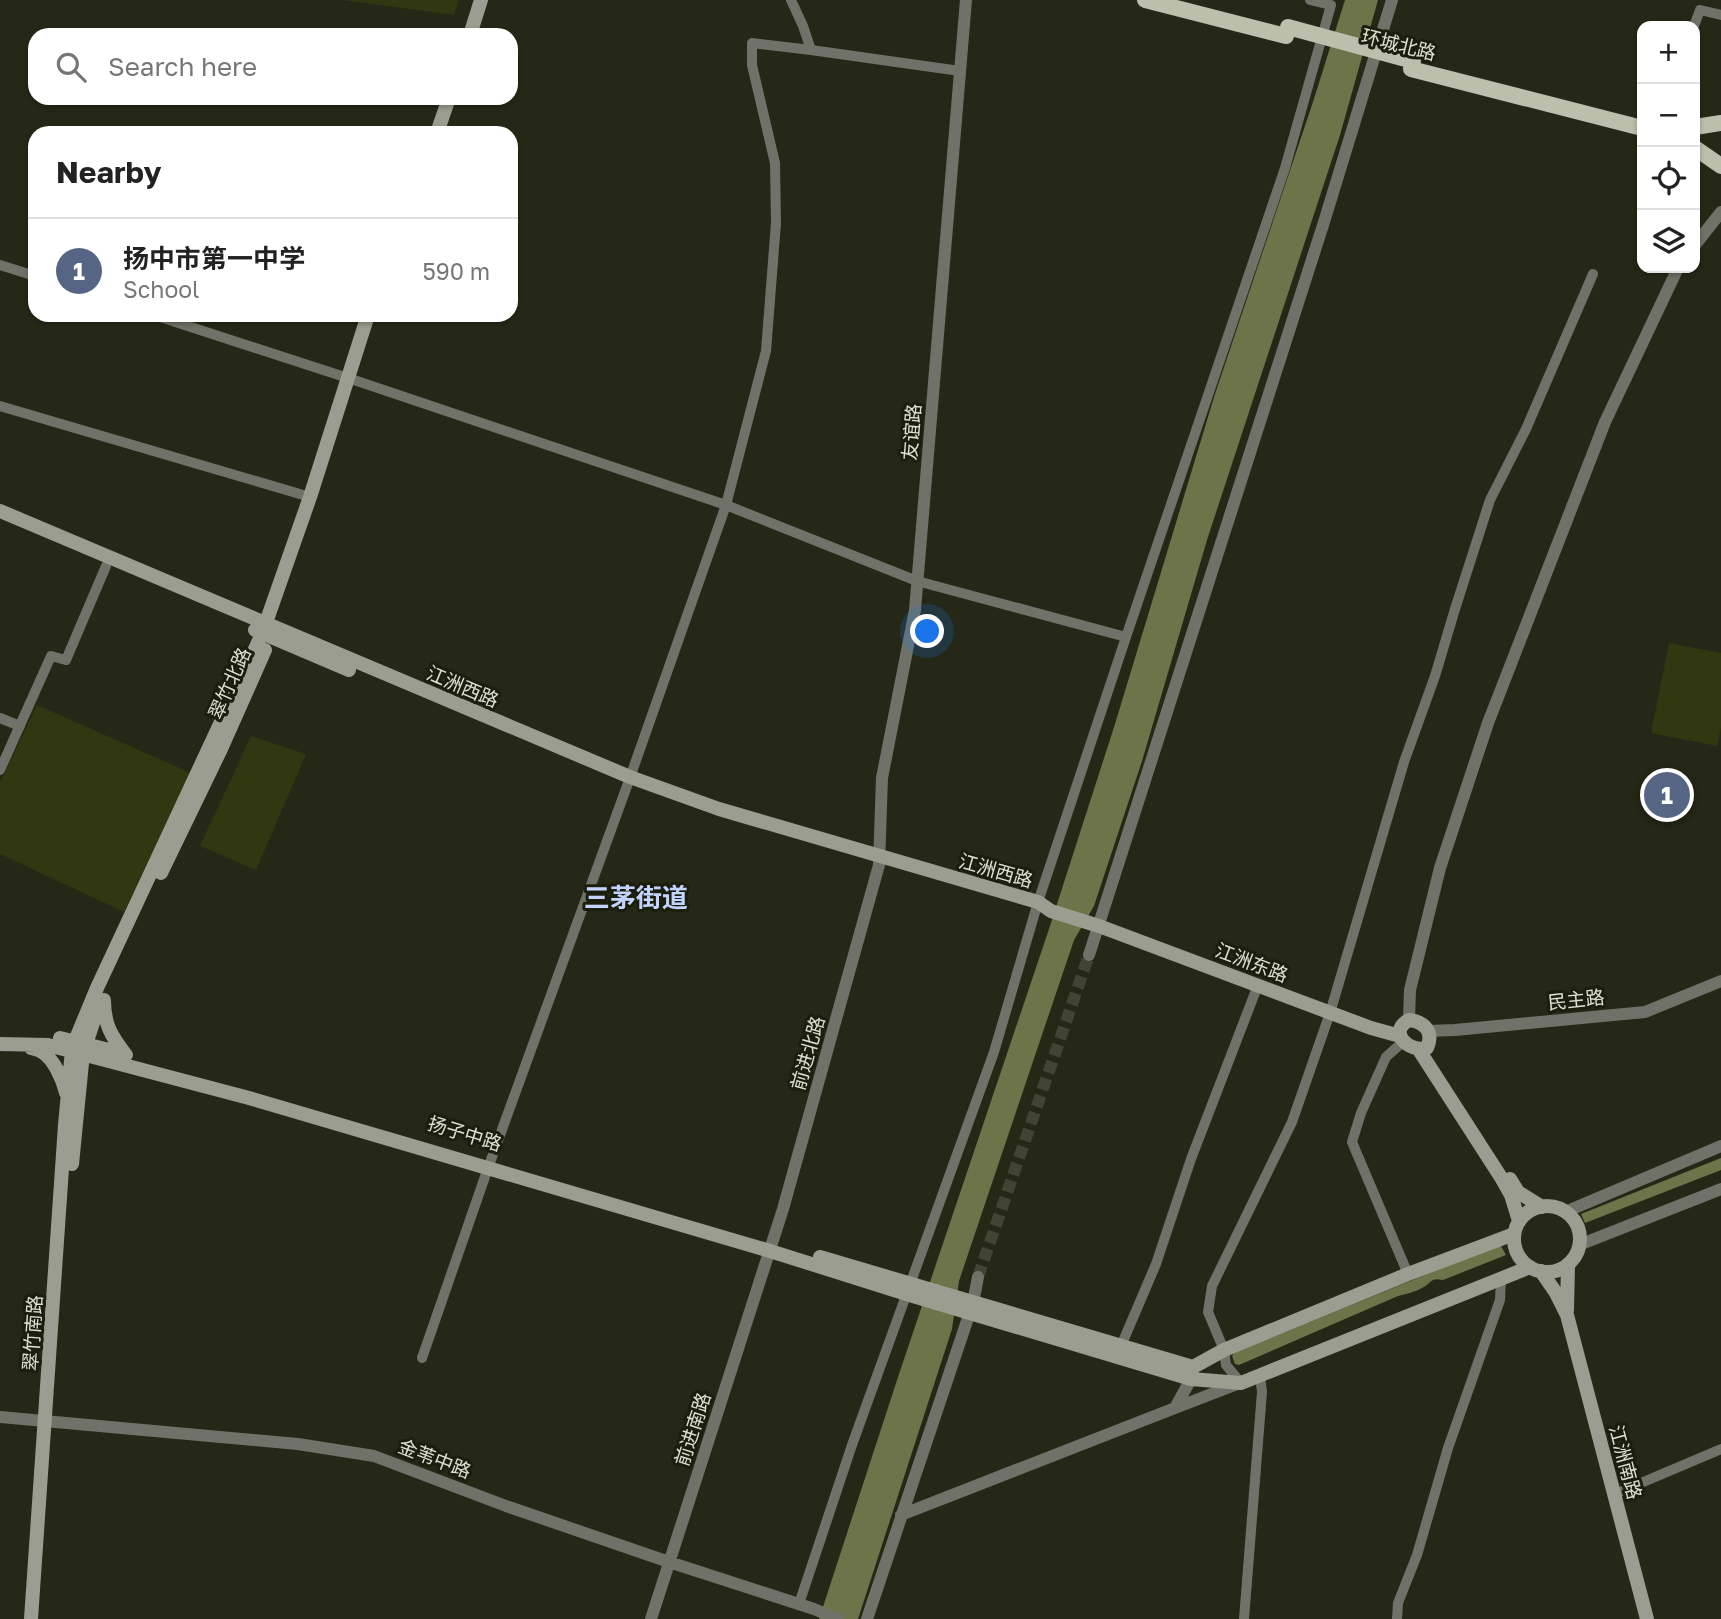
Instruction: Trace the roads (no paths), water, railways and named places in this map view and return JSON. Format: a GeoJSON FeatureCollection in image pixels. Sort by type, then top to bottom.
{"type":"FeatureCollection","features":[{"type":"Feature","properties":{"kind":"main road"},"geometry":{"type":"LineString","coordinates":[[463,28],[472,0]]}},
{"type":"Feature","properties":{"kind":"main road"},"geometry":{"type":"LineString","coordinates":[[472,28],[481,0]]}},
{"type":"Feature","properties":{"kind":"main road","name":"环城北路"},"geometry":{"type":"LineString","coordinates":[[1145,0],[1287,32]]}},
{"type":"Feature","properties":{"kind":"main road","name":"环城北路"},"geometry":{"type":"LineString","coordinates":[[1181,0],[1287,32],[1637,127]]}},
{"type":"Feature","properties":{"kind":"main road","name":"环城北路"},"geometry":{"type":"LineString","coordinates":[[1412,65],[1637,118]]}},
{"type":"Feature","properties":{"kind":"main road"},"geometry":{"type":"LineString","coordinates":[[431,126],[439,105]]}},
{"type":"Feature","properties":{"kind":"main road"},"geometry":{"type":"LineString","coordinates":[[439,126],[447,105]]}},
{"type":"Feature","properties":{"kind":"main road"},"geometry":{"type":"LineString","coordinates":[[1700,126],[1721,123]]}},
{"type":"Feature","properties":{"kind":"main road"},"geometry":{"type":"LineString","coordinates":[[1700,151],[1721,166]]}},
{"type":"Feature","properties":{"kind":"main road","name":"翠竹北路"},"geometry":{"type":"LineString","coordinates":[[79,1047],[221,748],[268,631],[351,379],[366,322]]}},
{"type":"Feature","properties":{"kind":"main road","name":"翠竹北路"},"geometry":{"type":"LineString","coordinates":[[79,1047],[97,988],[268,631],[310,497],[373,322]]}},
{"type":"Feature","properties":{"kind":"main road","name":"江洲西路"},"geometry":{"type":"LineString","coordinates":[[0,511],[268,631]]}},
{"type":"Feature","properties":{"kind":"main road","name":"江洲西路"},"geometry":{"type":"LineString","coordinates":[[0,521],[716,817],[880,861],[1095,925]]}},
{"type":"Feature","properties":{"kind":"main road","name":"江洲东路"},"geometry":{"type":"LineString","coordinates":[[1095,925],[1402,1039]]}},
{"type":"Feature","properties":{"kind":"main road"},"geometry":{"type":"LineString","coordinates":[[104,992],[106,1023],[114,1040],[127,1055]]}},
{"type":"Feature","properties":{"kind":"main road"},"geometry":{"type":"LineString","coordinates":[[1423,1049],[1431,1039],[1429,1031],[1416,1021],[1403,1023],[1399,1029],[1402,1039],[1423,1049],[1518,1192],[1542,1207]]}},
{"type":"Feature","properties":{"kind":"main road","name":"扬子中路"},"geometry":{"type":"LineString","coordinates":[[0,1035],[52,1036],[79,1047],[249,1098],[489,1164],[966,1306]]}},
{"type":"Feature","properties":{"kind":"main road","name":"扬子中路"},"geometry":{"type":"LineString","coordinates":[[0,1044],[79,1047],[127,1055],[277,1097],[489,1164]]}},
{"type":"Feature","properties":{"kind":"main road"},"geometry":{"type":"LineString","coordinates":[[23,1044],[44,1053],[55,1067],[64,1084],[68,1103]]}},
{"type":"Feature","properties":{"kind":"main road","name":"翠竹南路"},"geometry":{"type":"LineString","coordinates":[[40,1619],[68,1103],[79,1047]]}},
{"type":"Feature","properties":{"kind":"main road","name":"翠竹南路"},"geometry":{"type":"LineString","coordinates":[[31,1619],[69,1199],[79,1047]]}},
{"type":"Feature","properties":{"kind":"main road"},"geometry":{"type":"LineString","coordinates":[[1423,1049],[1511,1195],[1517,1228],[1515,1247],[1520,1259],[1535,1269],[1556,1293],[1567,1315]]}},
{"type":"Feature","properties":{"kind":"main road"},"geometry":{"type":"LineString","coordinates":[[966,1306],[1192,1373],[1241,1383],[1501,1279],[1535,1269],[1555,1271],[1568,1264],[1577,1252],[1578,1230],[1565,1212],[1558,1208],[1542,1207],[1529,1212],[1517,1228],[1224,1350],[1192,1373]]}},
{"type":"Feature","properties":{"kind":"main road"},"geometry":{"type":"LineString","coordinates":[[1567,1315],[1568,1264]]}},
{"type":"Feature","properties":{"kind":"main road"},"geometry":{"type":"LineString","coordinates":[[966,1306],[1121,1346],[1192,1373]]}},
{"type":"Feature","properties":{"kind":"main road","name":"江洲南路"},"geometry":{"type":"LineString","coordinates":[[1567,1315],[1647,1619]]}},
{"type":"Feature","properties":{"kind":"street"},"geometry":{"type":"LineString","coordinates":[[791,0],[811,50]]}},
{"type":"Feature","properties":{"kind":"street","name":"友谊路"},"geometry":{"type":"LineString","coordinates":[[880,861],[882,778],[915,610],[966,0]]}},
{"type":"Feature","properties":{"kind":"street"},"geometry":{"type":"LineString","coordinates":[[799,1604],[852,1445],[912,1290],[994,1052],[1042,908],[1126,636],[1285,167],[1331,5],[1310,0]]}},
{"type":"Feature","properties":{"kind":"street"},"geometry":{"type":"LineString","coordinates":[[1089,955],[1095,925],[1320,236],[1392,0]]}},
{"type":"Feature","properties":{"kind":"street"},"geometry":{"type":"LineString","coordinates":[[1696,21],[1700,10],[1721,15]]}},
{"type":"Feature","properties":{"kind":"street"},"geometry":{"type":"LineString","coordinates":[[422,1358],[726,505],[765,351],[776,223],[775,163],[752,65],[752,43],[960,71]]}},
{"type":"Feature","properties":{"kind":"street"},"geometry":{"type":"LineString","coordinates":[[1700,239],[1721,212]]}},
{"type":"Feature","properties":{"kind":"street"},"geometry":{"type":"LineString","coordinates":[[0,265],[28,274]]}},
{"type":"Feature","properties":{"kind":"street"},"geometry":{"type":"LineString","coordinates":[[1409,1020],[1410,990],[1440,868],[1489,723],[1605,422],[1676,273]]}},
{"type":"Feature","properties":{"kind":"street"},"geometry":{"type":"LineString","coordinates":[[901,1515],[1241,1383],[1226,1365],[1224,1350],[1209,1312],[1212,1286],[1292,1122],[1330,1013],[1404,762],[1435,676],[1490,500],[1525,429],[1593,274]]}},
{"type":"Feature","properties":{"kind":"street"},"geometry":{"type":"LineString","coordinates":[[176,322],[726,505],[917,581],[1126,636]]}},
{"type":"Feature","properties":{"kind":"street"},"geometry":{"type":"LineString","coordinates":[[0,406],[310,497]]}},
{"type":"Feature","properties":{"kind":"street"},"geometry":{"type":"LineString","coordinates":[[0,770],[51,656],[66,660],[106,566]]}},
{"type":"Feature","properties":{"kind":"street"},"geometry":{"type":"LineString","coordinates":[[0,718],[20,726]]}},
{"type":"Feature","properties":{"kind":"street","name":"前进北路"},"geometry":{"type":"LineString","coordinates":[[771,1247],[880,861]]}},
{"type":"Feature","properties":{"kind":"street","name":"民主路"},"geometry":{"type":"LineString","coordinates":[[1429,1031],[1645,1012],[1721,981]]}},
{"type":"Feature","properties":{"kind":"street"},"geometry":{"type":"LineString","coordinates":[[1121,1346],[1156,1264],[1191,1159],[1258,985]]}},
{"type":"Feature","properties":{"kind":"street"},"geometry":{"type":"LineString","coordinates":[[1402,1039],[1386,1057],[1361,1113],[1352,1142],[1408,1275]]}},
{"type":"Feature","properties":{"kind":"street"},"geometry":{"type":"LineString","coordinates":[[1565,1212],[1721,1146]]}},
{"type":"Feature","properties":{"kind":"street"},"geometry":{"type":"LineString","coordinates":[[1579,1245],[1721,1189]]}},
{"type":"Feature","properties":{"kind":"street","name":"前进南路"},"geometry":{"type":"LineString","coordinates":[[651,1619],[771,1247]]}},
{"type":"Feature","properties":{"kind":"street"},"geometry":{"type":"LineString","coordinates":[[867,1619],[966,1306],[978,1277]]}},
{"type":"Feature","properties":{"kind":"street"},"geometry":{"type":"LineString","coordinates":[[1397,1619],[1398,1603],[1417,1555],[1448,1448],[1500,1300],[1501,1279]]}},
{"type":"Feature","properties":{"kind":"street"},"geometry":{"type":"LineString","coordinates":[[1175,1408],[1192,1373]]}},
{"type":"Feature","properties":{"kind":"street"},"geometry":{"type":"LineString","coordinates":[[1244,1619],[1262,1392],[1260,1376]]}},
{"type":"Feature","properties":{"kind":"street","name":"金苇中路"},"geometry":{"type":"LineString","coordinates":[[0,1417],[298,1444],[374,1456],[506,1506],[838,1619]]}},
{"type":"Feature","properties":{"kind":"street"},"geometry":{"type":"LineString","coordinates":[[1615,1494],[1721,1449]]}},
{"type":"Feature","properties":{"kind":"tunnel"},"geometry":{"type":"LineString","coordinates":[[978,1277],[1089,955]]}},
{"type":"Feature","properties":{"kind":"place","name":"扬中市第一中学"},"geometry":{"type":"Point","coordinates":[1667,795]}},
{"type":"Feature","properties":{"kind":"district","name":"三茅街道"},"geometry":{"type":"Point","coordinates":[636,897]}}]}
